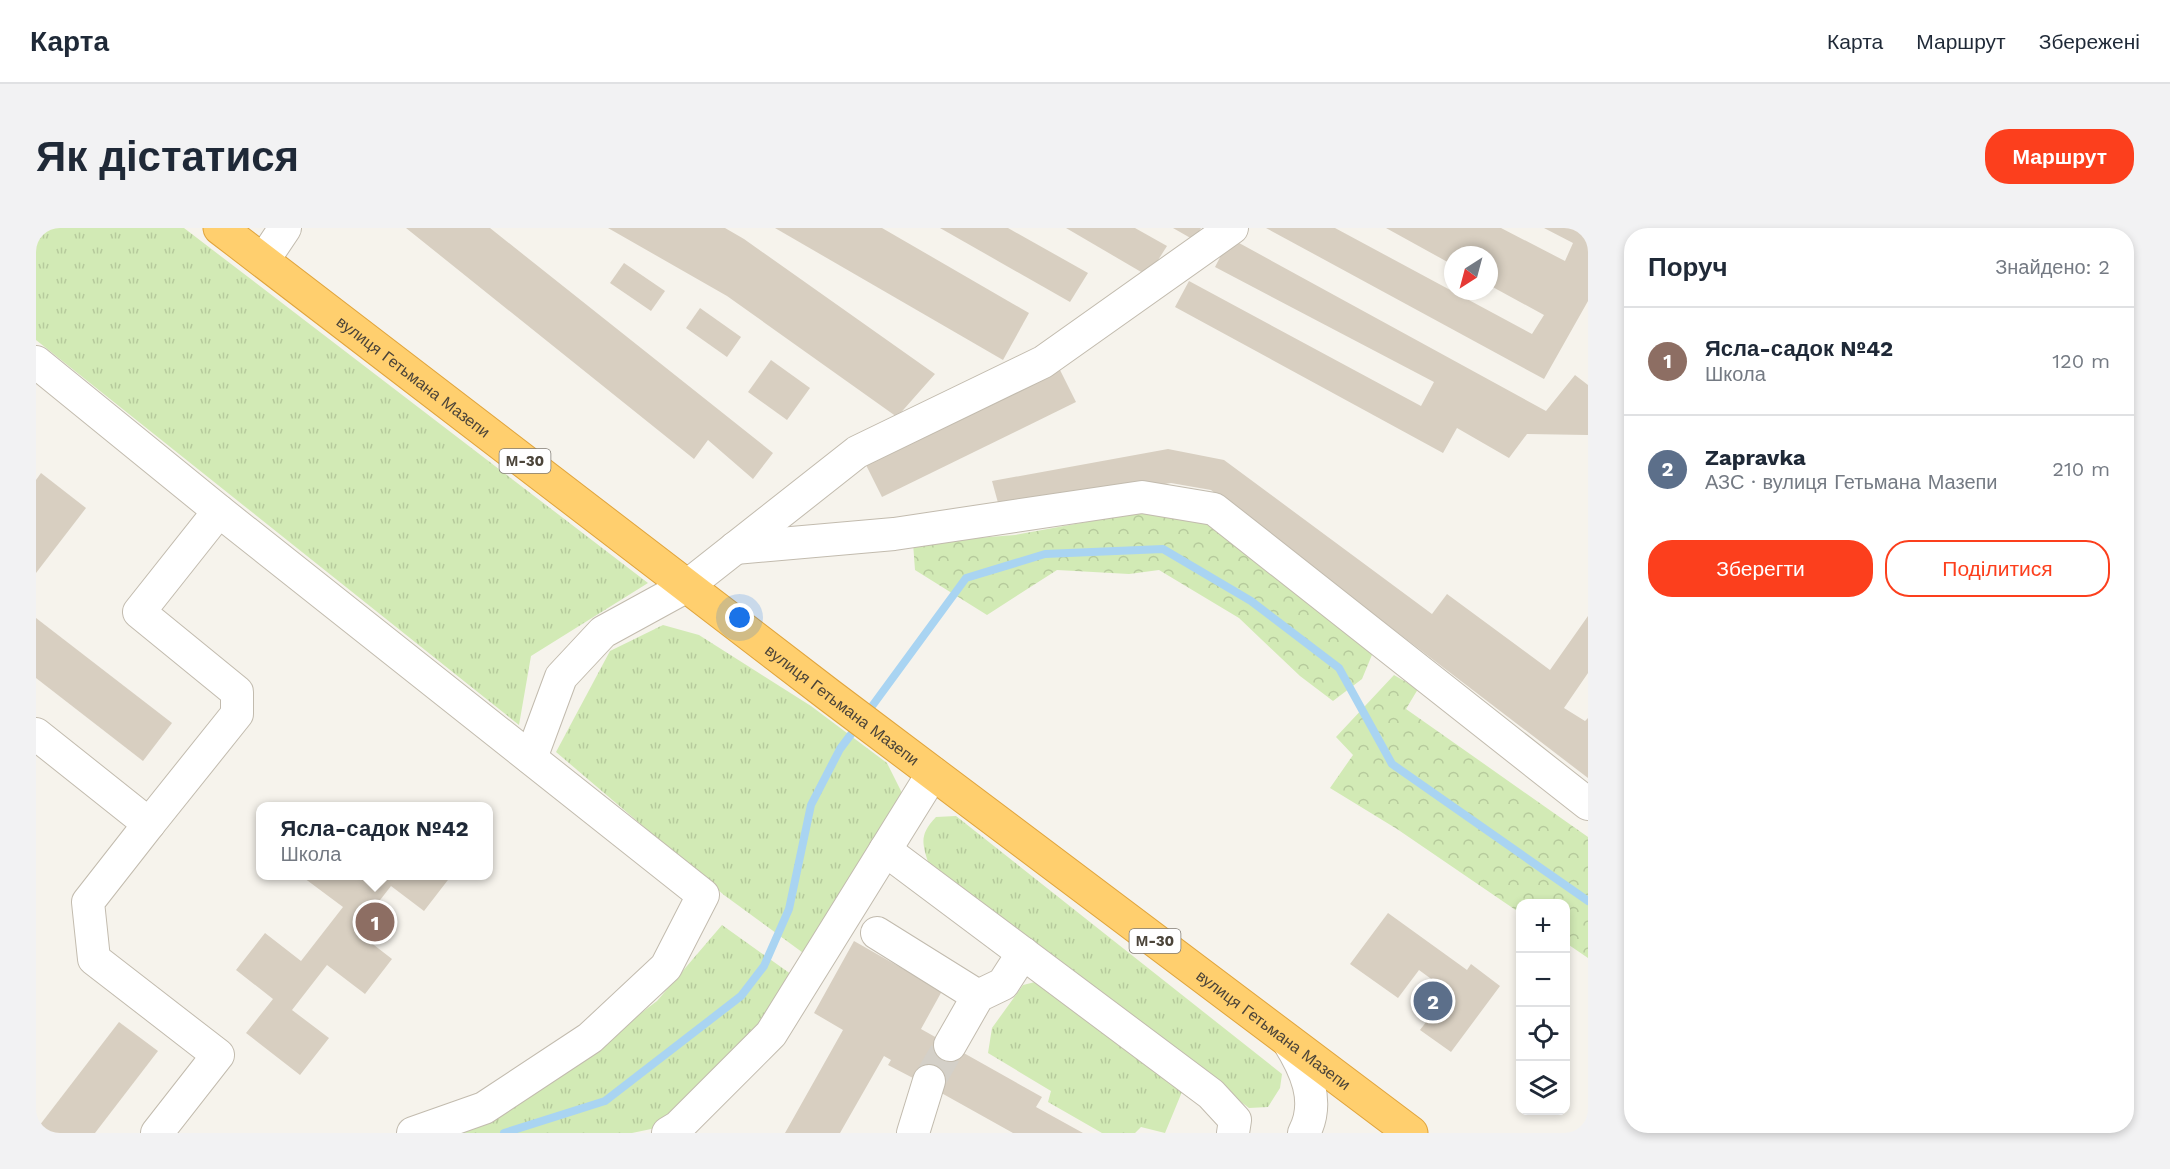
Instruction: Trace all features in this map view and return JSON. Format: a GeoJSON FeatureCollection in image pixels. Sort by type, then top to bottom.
{"type":"FeatureCollection","features":[{"type":"Feature","properties":{"kind":"highway","name":"вулиця Гетьмана Мазепи"},"geometry":{"type":"LineString","coordinates":[[220,228],[829,695],[1411,1133]]}},
{"type":"Feature","properties":{"kind":"lane"},"geometry":{"type":"LineString","coordinates":[[263,261],[285,228]]}},
{"type":"Feature","properties":{"kind":"lane"},"geometry":{"type":"LineString","coordinates":[[531,758],[561,677],[603,632],[687,586],[857,452],[1043,362],[1232,228]]}},
{"type":"Feature","properties":{"kind":"lane"},"geometry":{"type":"LineString","coordinates":[[36,362],[219,511],[703,895],[666,968],[590,1038],[484,1108],[413,1133]]}},
{"type":"Feature","properties":{"kind":"lane"},"geometry":{"type":"LineString","coordinates":[[735,548],[894,534],[1142,497],[1214,509],[1588,804]]}},
{"type":"Feature","properties":{"kind":"lane"},"geometry":{"type":"LineString","coordinates":[[157,1133],[218,1055],[94,959],[88,902],[237,714],[237,692],[139,612],[219,511]]}},
{"type":"Feature","properties":{"kind":"lane"},"geometry":{"type":"LineString","coordinates":[[36,734],[148,824]]}},
{"type":"Feature","properties":{"kind":"lane"},"geometry":{"type":"LineString","coordinates":[[668,1133],[678,1127],[771,1034],[933,773]]}},
{"type":"Feature","properties":{"kind":"lane"},"geometry":{"type":"LineString","coordinates":[[885,850],[1211,1094],[1235,1120],[1233,1133]]}},
{"type":"Feature","properties":{"kind":"lane"},"geometry":{"type":"LineString","coordinates":[[877,933],[978,996]]}},
{"type":"Feature","properties":{"kind":"lane"},"geometry":{"type":"LineString","coordinates":[[950,1045],[978,996],[1004,984],[1023,953]]}},
{"type":"Feature","properties":{"kind":"lane"},"geometry":{"type":"LineString","coordinates":[[1288,1041],[1303,1065],[1311,1090],[1309,1125],[1304,1133]]}},
{"type":"Feature","properties":{"kind":"lane"},"geometry":{"type":"LineString","coordinates":[[913,1133],[929,1081]]}},
{"type":"Feature","properties":{"kind":"green space"},"geometry":{"type":"Polygon","coordinates":[[[36,228],[184,228],[648,583],[531,656],[519,725],[36,340],[36,228]]]}},
{"type":"Feature","properties":{"kind":"green space"},"geometry":{"type":"Polygon","coordinates":[[[1163,508],[1214,521],[1374,650],[1362,679],[1333,701],[1300,676],[1239,618],[1159,570],[1129,574],[1057,570],[987,615],[915,570],[913,543],[1015,535],[1163,508]]]}},
{"type":"Feature","properties":{"kind":"green space"},"geometry":{"type":"Polygon","coordinates":[[[663,625],[699,635],[811,706],[887,763],[902,793],[810,958],[724,895],[556,752],[610,651],[663,625]]]}},
{"type":"Feature","properties":{"kind":"green space"},"geometry":{"type":"Polygon","coordinates":[[[1394,675],[1418,689],[1406,709],[1588,837],[1588,958],[1570,946],[1570,899],[1516,899],[1516,910],[1397,829],[1330,788],[1353,755],[1336,737],[1394,675]]]}},
{"type":"Feature","properties":{"kind":"green space"},"geometry":{"type":"Polygon","coordinates":[[[956,816],[1282,1074],[1280,1088],[1268,1107],[1249,1108],[929,865],[924,834],[936,817],[956,816]]]}},
{"type":"Feature","properties":{"kind":"green space"},"geometry":{"type":"Polygon","coordinates":[[[722,925],[795,977],[765,1025],[656,1128],[632,1133],[435,1133],[564,1071],[657,1001],[722,925]]]}},
{"type":"Feature","properties":{"kind":"green space"},"geometry":{"type":"Polygon","coordinates":[[[1047,979],[1184,1087],[1165,1133],[1141,1127],[1135,1133],[1102,1133],[1048,1102],[1051,1091],[988,1053],[992,1028],[1023,985],[1047,979]]]}},
{"type":"Feature","properties":{"kind":"building"},"geometry":{"type":"Polygon","coordinates":[[[406,228],[490,228],[773,453],[753,479],[708,440],[694,459],[406,228]]]}},
{"type":"Feature","properties":{"kind":"building"},"geometry":{"type":"Polygon","coordinates":[[[608,228],[725,228],[744,239],[935,374],[897,417],[727,296],[608,228]]]}},
{"type":"Feature","properties":{"kind":"building"},"geometry":{"type":"Polygon","coordinates":[[[775,228],[882,228],[1029,313],[1003,360],[775,228]]]}},
{"type":"Feature","properties":{"kind":"building"},"geometry":{"type":"Polygon","coordinates":[[[940,228],[1008,228],[1088,273],[1070,302],[940,228]]]}},
{"type":"Feature","properties":{"kind":"building"},"geometry":{"type":"Polygon","coordinates":[[[1066,228],[1135,228],[1167,246],[1148,276],[1066,228]]]}},
{"type":"Feature","properties":{"kind":"building"},"geometry":{"type":"Polygon","coordinates":[[[1173,228],[1201,228],[1194,240],[1173,228]]]}},
{"type":"Feature","properties":{"kind":"building"},"geometry":{"type":"Polygon","coordinates":[[[1266,228],[1335,228],[1444,287],[1444,300],[1469,300],[1532,334],[1544,315],[1498,290],[1498,246],[1444,246],[1444,260],[1386,228],[1501,228],[1565,261],[1573,243],[1544,228],[1588,228],[1588,301],[1544,379],[1266,228]]]}},
{"type":"Feature","properties":{"kind":"building"},"geometry":{"type":"Polygon","coordinates":[[[1230,238],[1546,411],[1575,375],[1588,385],[1588,435],[1527,434],[1509,458],[1457,428],[1443,453],[1175,307],[1189,281],[1421,406],[1434,382],[1215,267],[1230,238]]]}},
{"type":"Feature","properties":{"kind":"building"},"geometry":{"type":"Polygon","coordinates":[[[624,263],[665,291],[651,311],[610,283],[624,263]]]}},
{"type":"Feature","properties":{"kind":"building"},"geometry":{"type":"Polygon","coordinates":[[[700,308],[741,337],[727,357],[686,328],[700,308]]]}},
{"type":"Feature","properties":{"kind":"building"},"geometry":{"type":"Polygon","coordinates":[[[771,360],[810,388],[787,420],[748,392],[771,360]]]}},
{"type":"Feature","properties":{"kind":"building"},"geometry":{"type":"Polygon","coordinates":[[[1058,366],[1076,402],[882,497],[864,461],[1058,366]]]}},
{"type":"Feature","properties":{"kind":"building"},"geometry":{"type":"Polygon","coordinates":[[[1168,449],[1224,460],[1432,614],[1447,594],[1550,670],[1588,616],[1588,673],[1564,708],[1585,721],[1588,718],[1588,778],[1211,490],[1171,483],[1000,510],[992,481],[1168,449]]]}},
{"type":"Feature","properties":{"kind":"building"},"geometry":{"type":"Polygon","coordinates":[[[41,473],[86,508],[36,573],[36,480],[41,473]]]}},
{"type":"Feature","properties":{"kind":"building"},"geometry":{"type":"Polygon","coordinates":[[[36,618],[172,723],[143,761],[36,678],[36,618]]]}},
{"type":"Feature","properties":{"kind":"building"},"geometry":{"type":"Polygon","coordinates":[[[307,880],[448,880],[424,911],[391,886],[356,931],[392,959],[365,994],[327,965],[292,1010],[329,1038],[300,1075],[246,1033],[273,999],[236,970],[265,933],[301,961],[343,907],[307,880]]]}},
{"type":"Feature","properties":{"kind":"building"},"geometry":{"type":"Polygon","coordinates":[[[1388,913],[1467,970],[1471,964],[1500,986],[1451,1052],[1420,1030],[1449,992],[1419,970],[1398,998],[1350,964],[1388,913]]]}},
{"type":"Feature","properties":{"kind":"building"},"geometry":{"type":"Polygon","coordinates":[[[854,941],[942,991],[921,1029],[1042,1097],[1036,1107],[1083,1133],[1013,1133],[888,1065],[891,1060],[884,1056],[840,1133],[785,1133],[843,1030],[814,1013],[854,941]]]}},
{"type":"Feature","properties":{"kind":"building"},"geometry":{"type":"Polygon","coordinates":[[[119,1022],[158,1051],[95,1133],[36,1133],[36,1130],[119,1022]]]}},
{"type":"Feature","properties":{"kind":"waterway"},"geometry":{"type":"LineString","coordinates":[[867,713],[966,578],[1045,554],[1163,549],[1251,601],[1339,668],[1392,764],[1588,901]]}},
{"type":"Feature","properties":{"kind":"waterway"},"geometry":{"type":"LineString","coordinates":[[504,1133],[605,1101],[741,996],[764,966],[789,909],[811,805],[840,749],[858,725]]}},
{"type":"Feature","properties":{"kind":"tunnel"},"geometry":{"type":"LineString","coordinates":[[929,1081],[950,1045]]}},
{"type":"Feature","properties":{"kind":"place","name":"Ясла-садок №42"},"geometry":{"type":"Point","coordinates":[375,922]}},
{"type":"Feature","properties":{"kind":"place","name":"Zapravka"},"geometry":{"type":"Point","coordinates":[1433,1001]}}]}
